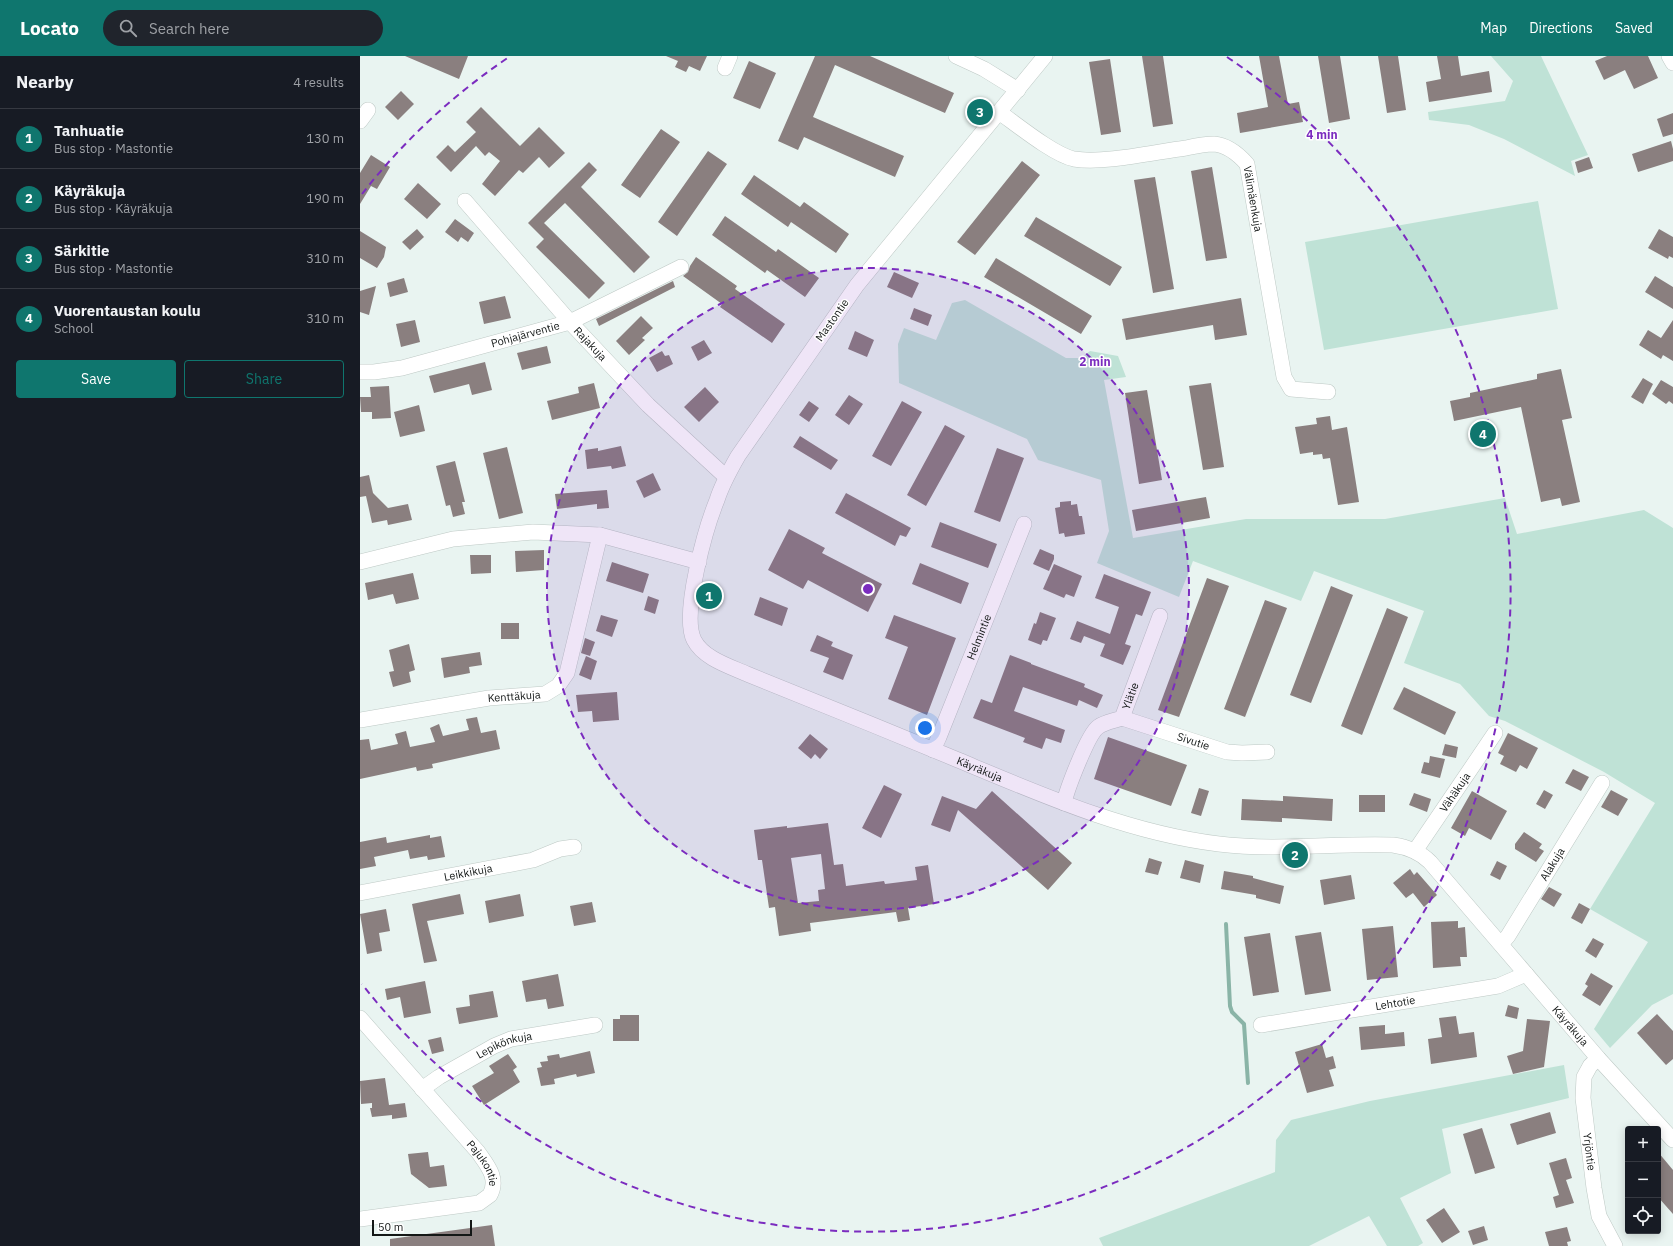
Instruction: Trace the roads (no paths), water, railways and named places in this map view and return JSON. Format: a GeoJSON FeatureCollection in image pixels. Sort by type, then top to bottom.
{"type":"FeatureCollection","features":[{"type":"Feature","properties":{"kind":"street"},"geometry":{"type":"LineString","coordinates":[[956,56],[984,69],[1018,90]]}},
{"type":"Feature","properties":{"kind":"street","name":"Mastontie"},"geometry":{"type":"LineString","coordinates":[[690,622],[699,562],[716,500],[726,477],[738,456],[765,415],[857,285],[1045,56]]}},
{"type":"Feature","properties":{"kind":"street"},"geometry":{"type":"LineString","coordinates":[[1669,56],[1673,64]]}},
{"type":"Feature","properties":{"kind":"street","name":"Välimäenkuja"},"geometry":{"type":"LineString","coordinates":[[999,112],[1038,140],[1065,156],[1074,159],[1083,160],[1112,158],[1213,144],[1226,148],[1242,158],[1247,164],[1284,377],[1291,389],[1328,392]]}},
{"type":"Feature","properties":{"kind":"street","name":"Rajakuja"},"geometry":{"type":"LineString","coordinates":[[465,201],[570,322],[648,405],[726,477]]}},
{"type":"Feature","properties":{"kind":"street","name":"Pohjajärventie"},"geometry":{"type":"LineString","coordinates":[[360,372],[374,372],[402,368],[570,322],[681,267]]}},
{"type":"Feature","properties":{"kind":"street","name":"Helmintie"},"geometry":{"type":"LineString","coordinates":[[933,750],[1024,524]]}},
{"type":"Feature","properties":{"kind":"street"},"geometry":{"type":"LineString","coordinates":[[360,562],[453,539],[533,532],[600,535],[699,562]]}},
{"type":"Feature","properties":{"kind":"street","name":"Kenttäkuja"},"geometry":{"type":"LineString","coordinates":[[360,720],[489,698],[545,694],[555,689],[567,673],[600,535]]}},
{"type":"Feature","properties":{"kind":"street","name":"Ylätie"},"geometry":{"type":"LineString","coordinates":[[1064,803],[1067,790],[1093,731],[1105,723],[1122,718],[1160,616]]}},
{"type":"Feature","properties":{"kind":"street","name":"Käyräkuja"},"geometry":{"type":"LineString","coordinates":[[690,622],[694,640],[698,646],[709,656],[747,674],[1064,803],[1114,821],[1139,828],[1219,844],[1263,847],[1387,845],[1404,847],[1421,854],[1430,862],[1598,1058],[1673,1140]]}},
{"type":"Feature","properties":{"kind":"street","name":"Sivutie"},"geometry":{"type":"LineString","coordinates":[[1122,718],[1227,752],[1267,752]]}},
{"type":"Feature","properties":{"kind":"street","name":"Vähäkuja"},"geometry":{"type":"LineString","coordinates":[[1415,851],[1494,733]]}},
{"type":"Feature","properties":{"kind":"street","name":"Alakuja"},"geometry":{"type":"LineString","coordinates":[[1501,944],[1508,936],[1602,783]]}},
{"type":"Feature","properties":{"kind":"street","name":"Leikkikuja"},"geometry":{"type":"LineString","coordinates":[[360,893],[533,860],[560,850],[574,847]]}},
{"type":"Feature","properties":{"kind":"street","name":"Lehtotie"},"geometry":{"type":"LineString","coordinates":[[1261,1025],[1498,986],[1526,974]]}},
{"type":"Feature","properties":{"kind":"street","name":"Pajukontie"},"geometry":{"type":"LineString","coordinates":[[360,1018],[478,1152],[487,1164],[492,1176],[491,1192],[487,1198],[479,1203],[360,1219]]}},
{"type":"Feature","properties":{"kind":"street","name":"Lepikönkuja"},"geometry":{"type":"LineString","coordinates":[[422,1089],[439,1077],[494,1046],[511,1039],[595,1025]]}},
{"type":"Feature","properties":{"kind":"street","name":"Yrjöntie"},"geometry":{"type":"LineString","coordinates":[[1598,1058],[1590,1066],[1584,1077],[1583,1098],[1599,1216],[1616,1246]]}},
{"type":"Feature","properties":{"kind":"waterway"},"geometry":{"type":"LineString","coordinates":[[1226,924],[1230,1006],[1232,1012],[1244,1024],[1248,1083]]}},
{"type":"Feature","properties":{"kind":"place","name":"Särkitie"},"geometry":{"type":"Point","coordinates":[980,112]}},
{"type":"Feature","properties":{"kind":"place","name":"Vuorentaustan koulu"},"geometry":{"type":"Point","coordinates":[1483,434]}},
{"type":"Feature","properties":{"kind":"place","name":"Tanhuatie"},"geometry":{"type":"Point","coordinates":[709,596]}},
{"type":"Feature","properties":{"kind":"place","name":"Käyräkuja"},"geometry":{"type":"Point","coordinates":[1295,855]}}]}
